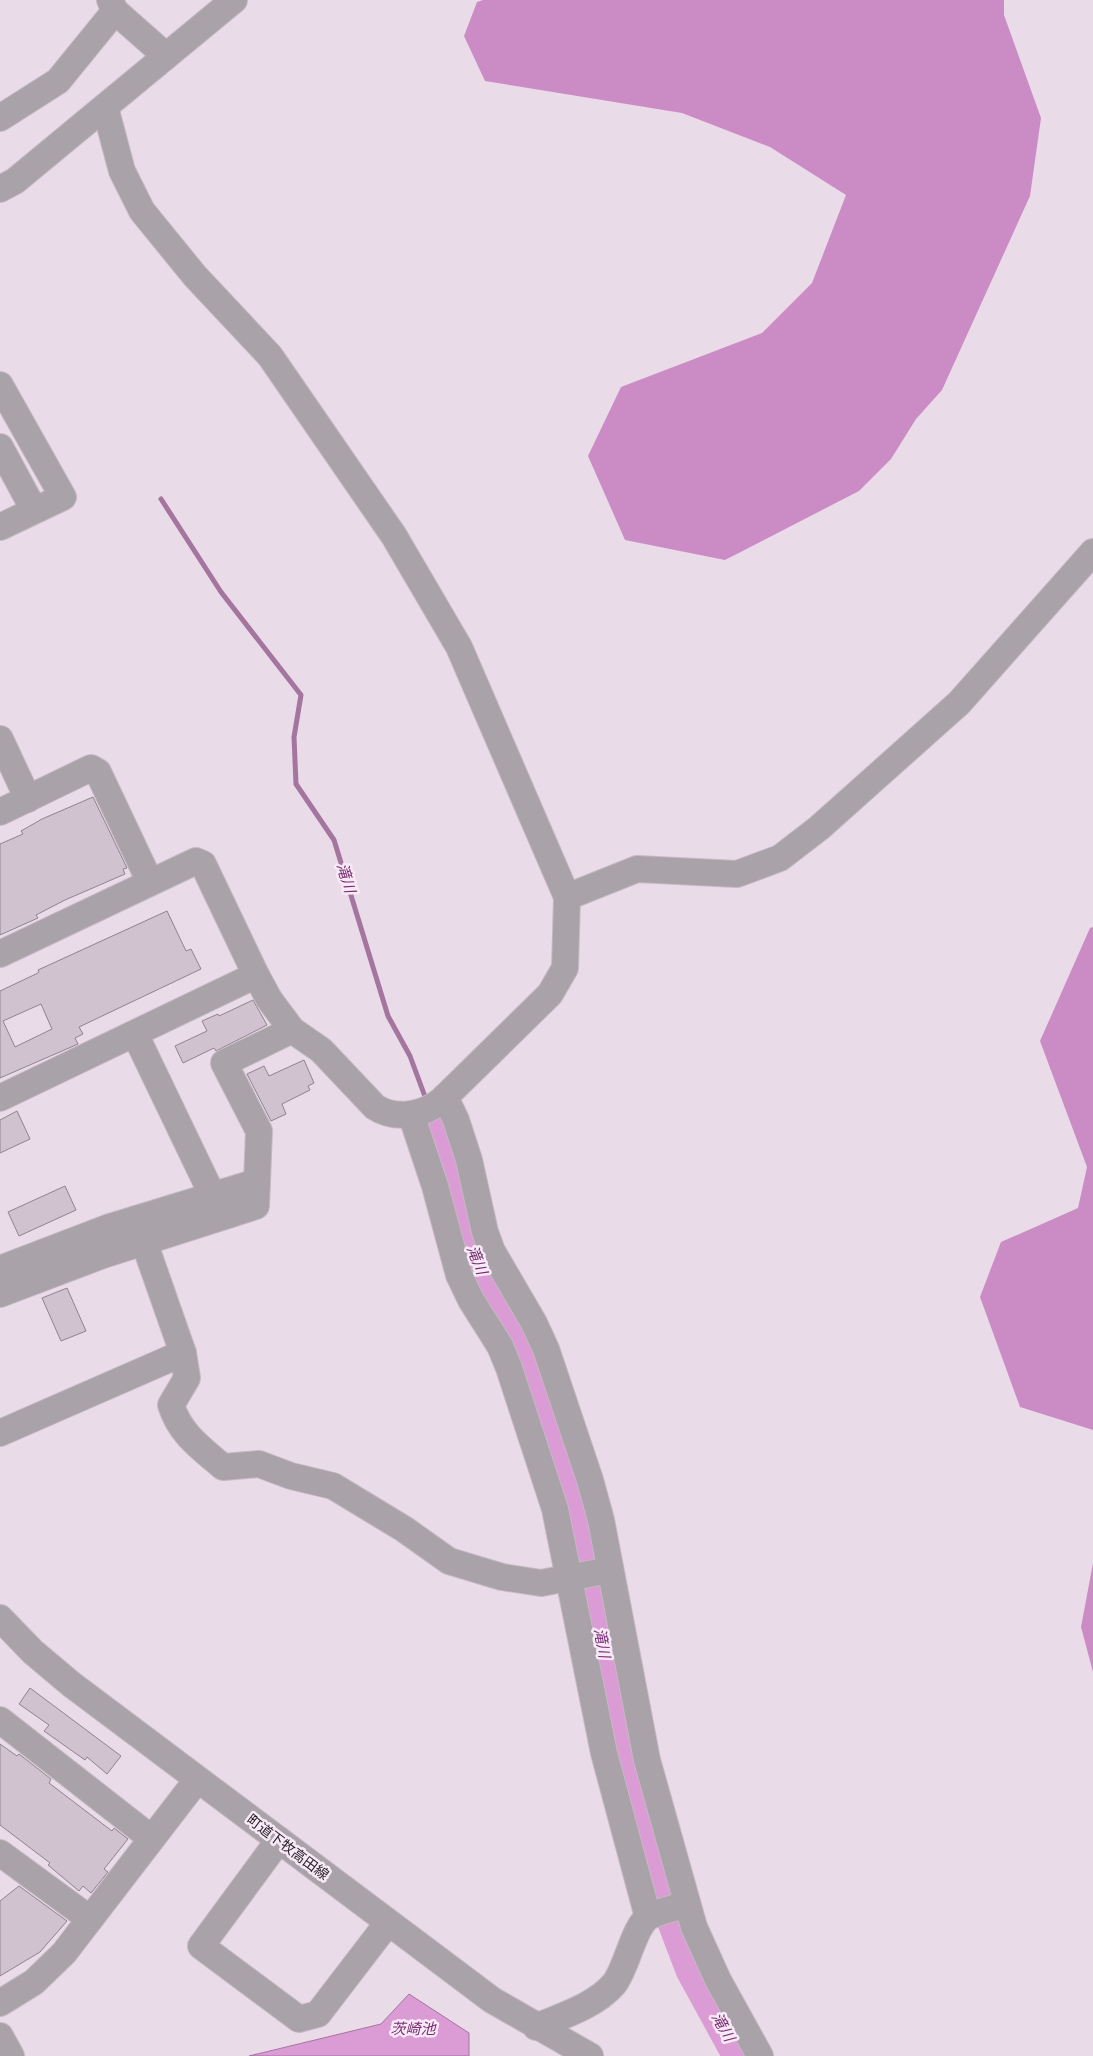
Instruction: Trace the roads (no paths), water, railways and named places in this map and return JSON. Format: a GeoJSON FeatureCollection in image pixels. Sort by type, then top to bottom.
{"type":"FeatureCollection","features":[{"type":"Feature","properties":{"kind":"street"},"geometry":{"type":"LineString","coordinates":[[0,189],[15,181],[234,0]]}},
{"type":"Feature","properties":{"kind":"street"},"geometry":{"type":"LineString","coordinates":[[0,118],[58,82],[113,5],[166,56]]}},
{"type":"Feature","properties":{"kind":"street"},"geometry":{"type":"LineString","coordinates":[[0,954],[196,861],[203,864],[269,999],[292,1030],[321,1050],[375,1107],[384,1113],[398,1116],[411,1114],[440,1101],[550,994],[565,968],[567,897],[473,676],[441,612],[394,536],[270,356],[195,276],[142,211],[122,171],[105,107]]}},
{"type":"Feature","properties":{"kind":"street"},"geometry":{"type":"LineString","coordinates":[[0,385],[63,497],[0,527]]}},
{"type":"Feature","properties":{"kind":"street"},"geometry":{"type":"LineString","coordinates":[[0,447],[34,510]]}},
{"type":"Feature","properties":{"kind":"street"},"geometry":{"type":"LineString","coordinates":[[567,897],[637,869],[737,874],[780,858],[819,828],[958,703],[1093,552]]}},
{"type":"Feature","properties":{"kind":"street"},"geometry":{"type":"LineString","coordinates":[[0,739],[28,799]]}},
{"type":"Feature","properties":{"kind":"street"},"geometry":{"type":"LineString","coordinates":[[0,812],[91,768],[98,772],[150,882]]}},
{"type":"Feature","properties":{"kind":"street"},"geometry":{"type":"LineString","coordinates":[[0,1098],[256,974]]}},
{"type":"Feature","properties":{"kind":"street"},"geometry":{"type":"LineString","coordinates":[[0,1269],[140,1231],[257,1194],[259,1131],[224,1062],[292,1030]]}},
{"type":"Feature","properties":{"kind":"street"},"geometry":{"type":"LineString","coordinates":[[135,1034],[217,1206]]}},
{"type":"Feature","properties":{"kind":"street"},"geometry":{"type":"LineString","coordinates":[[440,1101],[456,1120],[473,1176],[485,1232],[492,1251],[534,1323],[546,1349],[590,1480],[610,1570],[643,1741],[687,1904],[705,1953],[760,2056]]}},
{"type":"Feature","properties":{"kind":"street"},"geometry":{"type":"LineString","coordinates":[[411,1114],[435,1186],[459,1275],[471,1300],[500,1346],[555,1509],[604,1753],[648,1917]]}},
{"type":"Feature","properties":{"kind":"street"},"geometry":{"type":"LineString","coordinates":[[435,1186],[473,1176]]}},
{"type":"Feature","properties":{"kind":"street"},"geometry":{"type":"LineString","coordinates":[[0,1294],[58,1271],[140,1231]]}},
{"type":"Feature","properties":{"kind":"street"},"geometry":{"type":"LineString","coordinates":[[140,1231],[183,1353],[187,1378],[171,1405],[176,1420],[190,1439],[224,1467],[259,1464],[291,1476],[333,1486],[404,1529],[448,1561],[515,1580],[541,1583],[610,1570]]}},
{"type":"Feature","properties":{"kind":"street"},"geometry":{"type":"LineString","coordinates":[[0,1433],[183,1353]]}},
{"type":"Feature","properties":{"kind":"street","name":"町道下牧高田線"},"geometry":{"type":"LineString","coordinates":[[0,1618],[33,1652],[71,1684],[279,1840],[387,1924],[492,2000],[536,2027],[590,2056]]}},
{"type":"Feature","properties":{"kind":"street"},"geometry":{"type":"LineString","coordinates":[[0,1720],[151,1838]]}},
{"type":"Feature","properties":{"kind":"street"},"geometry":{"type":"LineString","coordinates":[[0,2003],[34,1982],[50,1968],[90,1920],[197,1780]]}},
{"type":"Feature","properties":{"kind":"street"},"geometry":{"type":"LineString","coordinates":[[279,1840],[201,1946],[299,2019],[318,2014],[387,1924]]}},
{"type":"Feature","properties":{"kind":"street"},"geometry":{"type":"LineString","coordinates":[[2,1861],[90,1920]]}},
{"type":"Feature","properties":{"kind":"street"},"geometry":{"type":"LineString","coordinates":[[536,2027],[598,1998],[613,1985],[622,1972],[637,1934],[648,1917],[687,1904]]}},
{"type":"Feature","properties":{"kind":"street"},"geometry":{"type":"LineString","coordinates":[[0,2036],[11,2056]]}},
{"type":"Feature","properties":{"kind":"water","name":"茨崎池"},"geometry":{"type":"Polygon","coordinates":[[[409,1994],[469,2033],[469,2056],[249,2056],[381,2024],[409,1994]]]}},
{"type":"Feature","properties":{"kind":"waterway","name":"滝川"},"geometry":{"type":"LineString","coordinates":[[161,499],[221,592],[301,695],[294,737],[296,784],[334,840],[388,1016],[410,1056],[427,1102]]}},
{"type":"Feature","properties":{"kind":"waterway","name":"滝川"},"geometry":{"type":"LineString","coordinates":[[431,1114],[449,1164],[475,1261],[520,1342],[567,1479],[581,1529],[618,1726],[661,1891],[691,1970],[738,2056]]}}]}
